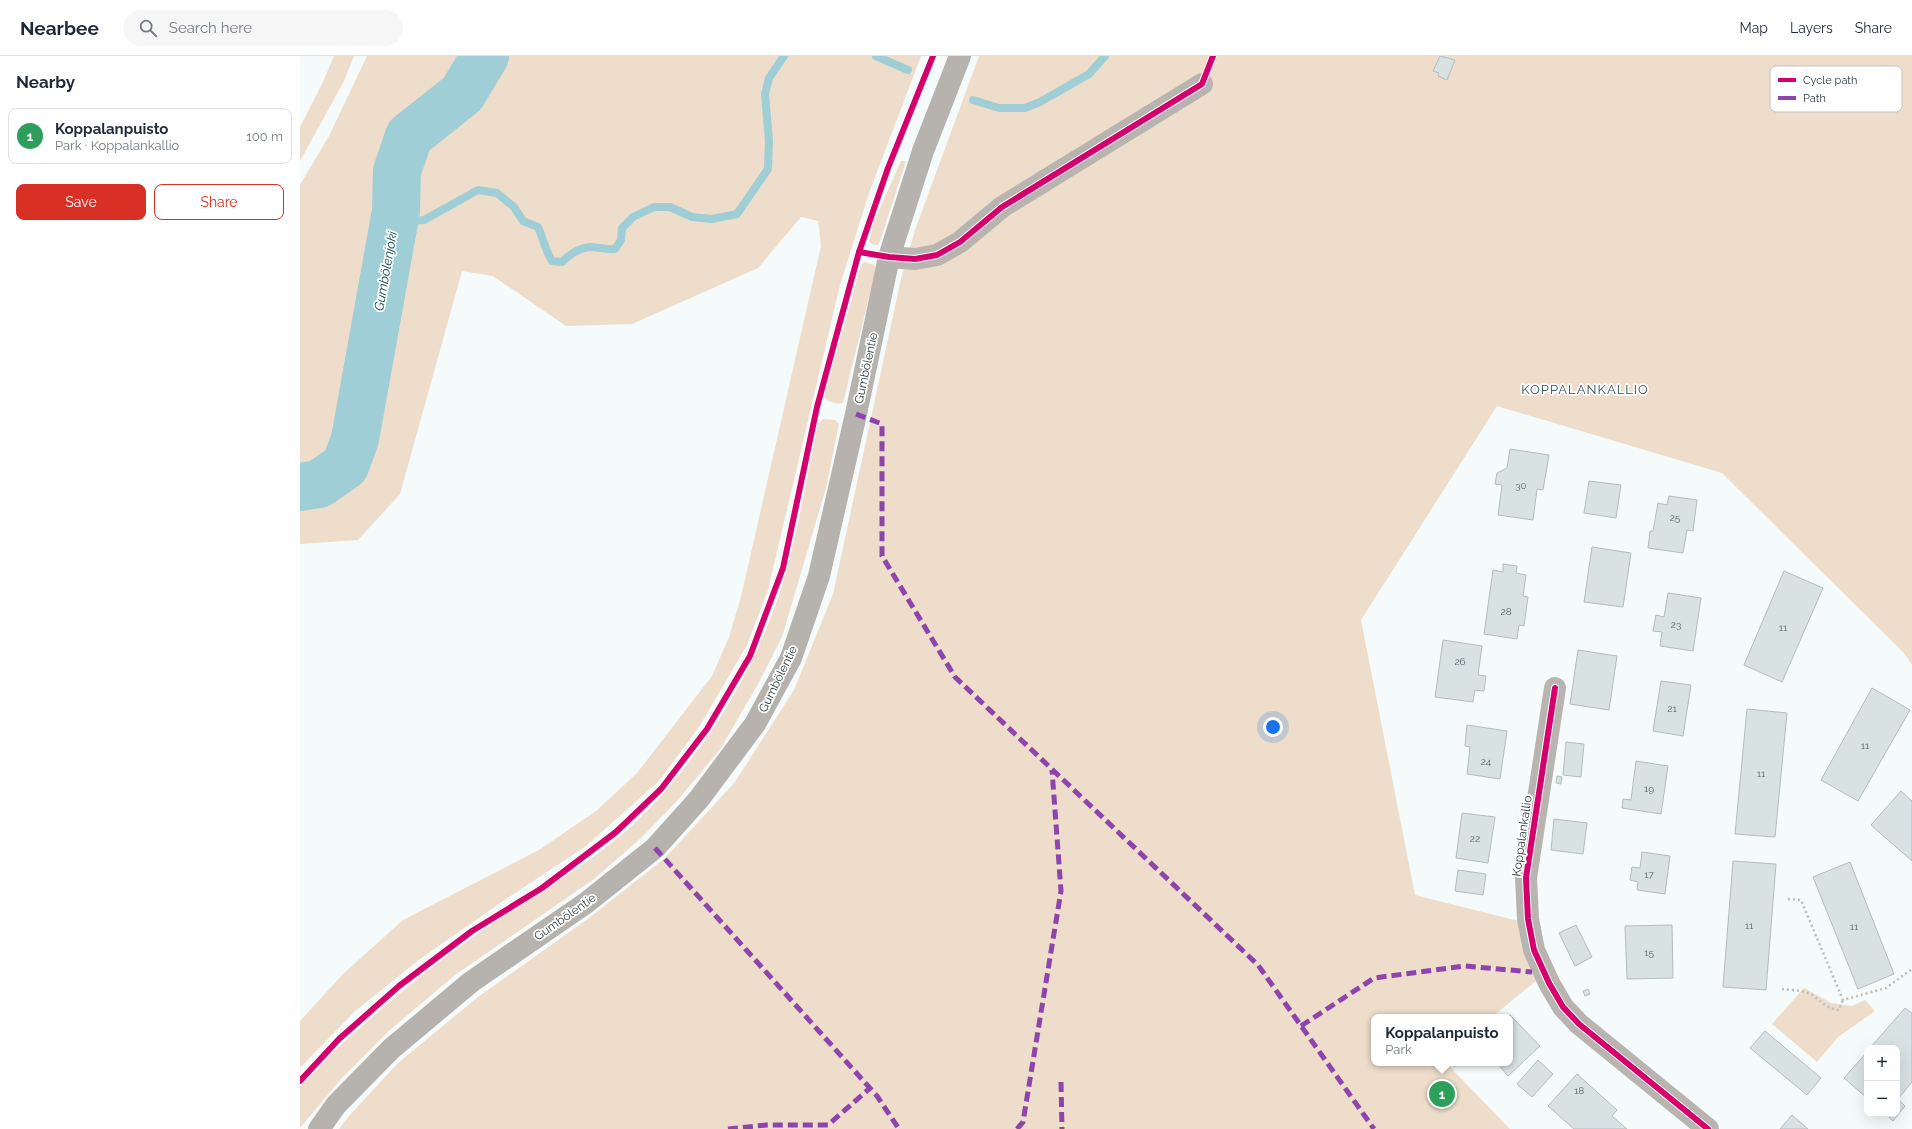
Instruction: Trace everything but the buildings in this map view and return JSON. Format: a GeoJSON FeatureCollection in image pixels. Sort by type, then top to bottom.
{"type":"FeatureCollection","features":[{"type":"Feature","properties":{"kind":"main road","name":"Gumbölentie"},"geometry":{"type":"LineString","coordinates":[[319,1129],[336,1105],[391,1049],[471,982],[586,903],[655,848],[699,799],[756,724],[791,658],[819,576],[856,414],[889,257],[923,151],[960,56]]}},
{"type":"Feature","properties":{"kind":"street"},"geometry":{"type":"LineString","coordinates":[[889,257],[915,259],[937,255],[960,242],[1002,207],[1096,147],[1202,84]]}},
{"type":"Feature","properties":{"kind":"street","name":"Koppalankallio"},"geometry":{"type":"LineString","coordinates":[[1555,688],[1526,878],[1528,919],[1534,950],[1549,983],[1563,1007],[1579,1024],[1708,1129]]}},
{"type":"Feature","properties":{"kind":"path"},"geometry":{"type":"LineString","coordinates":[[1782,989],[1806,992],[1822,1005],[1839,1010],[1843,1000],[1801,900],[1788,899]]}},
{"type":"Feature","properties":{"kind":"path"},"geometry":{"type":"LineString","coordinates":[[1843,1000],[1886,988],[1912,969]]}},
{"type":"Feature","properties":{"kind":"shaded area"},"geometry":{"type":"Polygon","coordinates":[[[334,56],[354,56],[344,81],[300,161],[300,127],[323,82],[334,56]]]}},
{"type":"Feature","properties":{"kind":"shaded area"},"geometry":{"type":"Polygon","coordinates":[[[367,56],[921,56],[869,193],[840,285],[768,590],[747,645],[699,727],[659,781],[586,846],[503,901],[420,959],[354,1012],[300,1068],[300,1021],[343,974],[403,920],[539,850],[596,811],[637,773],[712,676],[729,637],[741,597],[821,246],[818,221],[801,217],[758,268],[632,324],[566,326],[493,276],[462,271],[400,494],[358,540],[300,544],[300,185],[329,136],[367,56]]]}},
{"type":"Feature","properties":{"kind":"shaded area"},"geometry":{"type":"Polygon","coordinates":[[[979,56],[1912,56],[1912,665],[1903,652],[1722,473],[1497,406],[1361,620],[1415,895],[1519,921],[1537,980],[1496,1014],[1371,1014],[1371,1066],[1449,1066],[1510,1129],[339,1129],[349,1116],[398,1063],[478,997],[589,918],[665,858],[735,782],[794,690],[833,594],[901,279],[915,230],[979,56]]]}},
{"type":"Feature","properties":{"kind":"shaded area"},"geometry":{"type":"Polygon","coordinates":[[[901,161],[906,161],[880,241],[878,245],[874,245],[869,242],[872,226],[901,161]]]}},
{"type":"Feature","properties":{"kind":"shaded area"},"geometry":{"type":"Polygon","coordinates":[[[865,262],[874,265],[876,269],[843,403],[833,403],[824,397],[861,265],[865,262]]]}},
{"type":"Feature","properties":{"kind":"shaded area"},"geometry":{"type":"Polygon","coordinates":[[[823,419],[835,420],[839,424],[826,488],[782,637],[758,684],[721,748],[677,801],[641,838],[594,879],[455,975],[390,1030],[341,1079],[300,1128],[300,1087],[339,1046],[428,970],[460,946],[608,846],[647,811],[688,763],[725,710],[741,683],[768,625],[779,595],[791,553],[818,424],[823,419]]]}},
{"type":"Feature","properties":{"kind":"shaded area"},"geometry":{"type":"Polygon","coordinates":[[[1804,988],[1831,1003],[1852,1006],[1865,1000],[1875,1011],[1838,1037],[1817,1062],[1772,1024],[1804,988]]]}},
{"type":"Feature","properties":{"kind":"waterway","name":"Gumbölenjoki"},"geometry":{"type":"LineString","coordinates":[[300,487],[319,484],[345,466],[355,439],[396,211],[397,171],[409,136],[462,94],[485,56]]}},
{"type":"Feature","properties":{"kind":"waterway"},"geometry":{"type":"LineString","coordinates":[[394,222],[424,220],[478,190],[497,193],[514,207],[523,221],[538,227],[552,261],[562,262],[574,252],[590,247],[615,249],[621,240],[622,228],[633,217],[654,207],[670,207],[692,217],[712,219],[737,214],[768,169],[769,141],[765,94],[769,78],[784,56]]}},
{"type":"Feature","properties":{"kind":"waterway"},"geometry":{"type":"LineString","coordinates":[[876,56],[908,70]]}},
{"type":"Feature","properties":{"kind":"waterway"},"geometry":{"type":"LineString","coordinates":[[973,100],[999,108],[1025,108],[1040,102],[1089,74],[1105,56]]}},
{"type":"Feature","properties":{"kind":"marked path"},"geometry":{"type":"LineString","coordinates":[[856,414],[882,424],[882,556],[955,677],[1258,965],[1374,1129]]}},
{"type":"Feature","properties":{"kind":"marked path"},"geometry":{"type":"LineString","coordinates":[[1017,1129],[1023,1122],[1061,891],[1052,770]]}},
{"type":"Feature","properties":{"kind":"marked path"},"geometry":{"type":"LineString","coordinates":[[655,848],[877,1096],[899,1129]]}},
{"type":"Feature","properties":{"kind":"marked path"},"geometry":{"type":"LineString","coordinates":[[1301,1026],[1374,978],[1465,966],[1532,972]]}},
{"type":"Feature","properties":{"kind":"marked path"},"geometry":{"type":"LineString","coordinates":[[1061,1082],[1062,1129]]}},
{"type":"Feature","properties":{"kind":"marked path"},"geometry":{"type":"LineString","coordinates":[[728,1129],[766,1125],[828,1125],[870,1088]]}},
{"type":"Feature","properties":{"kind":"cycle path"},"geometry":{"type":"LineString","coordinates":[[300,1081],[339,1039],[399,986],[472,931],[542,888],[616,832],[661,789],[707,729],[750,656],[783,568],[817,407],[859,252],[888,168],[933,56]]}},
{"type":"Feature","properties":{"kind":"cycle path"},"geometry":{"type":"LineString","coordinates":[[859,252],[889,257],[915,259],[937,255],[960,242],[1002,207],[1202,84],[1213,56]]}},
{"type":"Feature","properties":{"kind":"cycle path"},"geometry":{"type":"LineString","coordinates":[[1555,688],[1526,878],[1528,919],[1534,950],[1549,983],[1563,1007],[1579,1024],[1708,1129]]}},
{"type":"Feature","properties":{"kind":"place","name":"Koppalanpuisto"},"geometry":{"type":"Point","coordinates":[1442,1094]}},
{"type":"Feature","properties":{"kind":"district","name":"KOPPALANKALLIO"},"geometry":{"type":"Point","coordinates":[1585,389]}}]}
